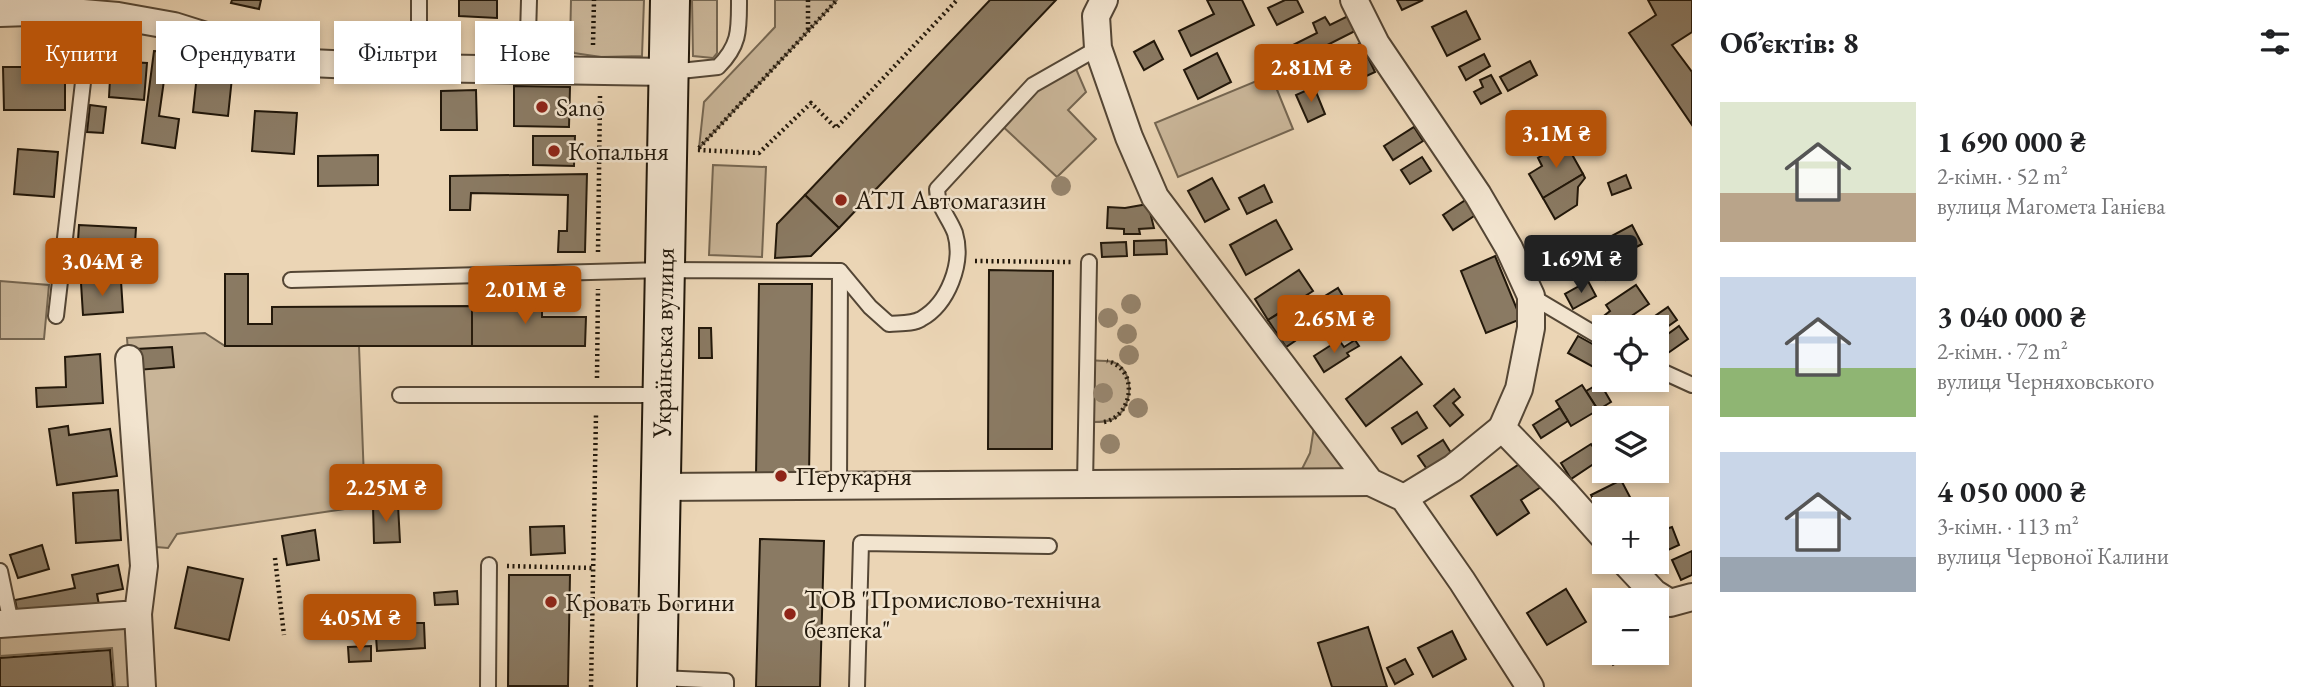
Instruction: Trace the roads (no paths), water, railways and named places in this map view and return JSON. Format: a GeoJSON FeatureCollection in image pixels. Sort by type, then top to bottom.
{"type":"FeatureCollection","features":[{"type":"Feature","properties":{"kind":"main road","name":"Українська вулиця"},"geometry":{"type":"LineString","coordinates":[[657,682],[670,0]]}},
{"type":"Feature","properties":{"kind":"street"},"geometry":{"type":"LineString","coordinates":[[1104,0],[1096,16],[1098,48],[1129,137],[1155,197],[1370,482]]}},
{"type":"Feature","properties":{"kind":"street"},"geometry":{"type":"LineString","coordinates":[[1354,0],[1376,44],[1484,205],[1509,248],[1531,296],[1531,328],[1519,389],[1502,428],[1453,468],[1405,499]]}},
{"type":"Feature","properties":{"kind":"street"},"geometry":{"type":"LineString","coordinates":[[0,13],[91,13],[174,26],[279,59],[334,63]]}},
{"type":"Feature","properties":{"kind":"street"},"geometry":{"type":"LineString","coordinates":[[574,70],[668,72]]}},
{"type":"Feature","properties":{"kind":"street"},"geometry":{"type":"LineString","coordinates":[[130,359],[145,566],[138,614],[142,687]]}},
{"type":"Feature","properties":{"kind":"street"},"geometry":{"type":"LineString","coordinates":[[1502,428],[1592,523]]}},
{"type":"Feature","properties":{"kind":"street"},"geometry":{"type":"LineString","coordinates":[[660,487],[1370,482],[1405,499],[1530,687]]}},
{"type":"Feature","properties":{"kind":"street"},"geometry":{"type":"LineString","coordinates":[[1636,574],[1654,593],[1670,603],[1692,597]]}},
{"type":"Feature","properties":{"kind":"street"},"geometry":{"type":"LineString","coordinates":[[5,623],[138,614]]}},
{"type":"Feature","properties":{"kind":"lane"},"geometry":{"type":"LineString","coordinates":[[419,0],[419,21]]}},
{"type":"Feature","properties":{"kind":"lane"},"geometry":{"type":"LineString","coordinates":[[528,21],[529,0]]}},
{"type":"Feature","properties":{"kind":"lane"},"geometry":{"type":"LineString","coordinates":[[668,72],[718,67],[734,48],[739,32],[739,0]]}},
{"type":"Feature","properties":{"kind":"lane"},"geometry":{"type":"LineString","coordinates":[[56,316],[91,13]]}},
{"type":"Feature","properties":{"kind":"lane"},"geometry":{"type":"LineString","coordinates":[[291,280],[664,270],[840,271],[870,307],[889,324],[919,321],[933,311],[946,293],[957,261],[956,237],[937,200],[937,189],[1033,85],[1098,48]]}},
{"type":"Feature","properties":{"kind":"lane"},"geometry":{"type":"LineString","coordinates":[[1085,484],[1089,262]]}},
{"type":"Feature","properties":{"kind":"lane"},"geometry":{"type":"LineString","coordinates":[[839,486],[840,271]]}},
{"type":"Feature","properties":{"kind":"lane"},"geometry":{"type":"LineString","coordinates":[[1531,296],[1592,332]]}},
{"type":"Feature","properties":{"kind":"lane"},"geometry":{"type":"LineString","coordinates":[[1669,374],[1692,385]]}},
{"type":"Feature","properties":{"kind":"lane"},"geometry":{"type":"LineString","coordinates":[[400,395],[662,395]]}},
{"type":"Feature","properties":{"kind":"lane"},"geometry":{"type":"LineString","coordinates":[[857,687],[861,543],[1049,546]]}},
{"type":"Feature","properties":{"kind":"lane"},"geometry":{"type":"LineString","coordinates":[[488,687],[489,565]]}},
{"type":"Feature","properties":{"kind":"lane"},"geometry":{"type":"LineString","coordinates":[[0,571],[5,623]]}},
{"type":"Feature","properties":{"kind":"lane"},"geometry":{"type":"LineString","coordinates":[[657,682],[726,681],[726,687]]}},
{"type":"Feature","properties":{"kind":"place","name":"Sano"},"geometry":{"type":"Point","coordinates":[542,107]}},
{"type":"Feature","properties":{"kind":"place","name":"Копальня"},"geometry":{"type":"Point","coordinates":[554,151]}},
{"type":"Feature","properties":{"kind":"place","name":"АТЛ Автомагазин"},"geometry":{"type":"Point","coordinates":[841,200]}},
{"type":"Feature","properties":{"kind":"place","name":"Перукарня"},"geometry":{"type":"Point","coordinates":[781,476]}},
{"type":"Feature","properties":{"kind":"place","name":"Кровать Богини"},"geometry":{"type":"Point","coordinates":[551,602]}},
{"type":"Feature","properties":{"kind":"place","name":"ТОВ \"Промислово-технічна безпека\""},"geometry":{"type":"Point","coordinates":[790,614]}}]}
